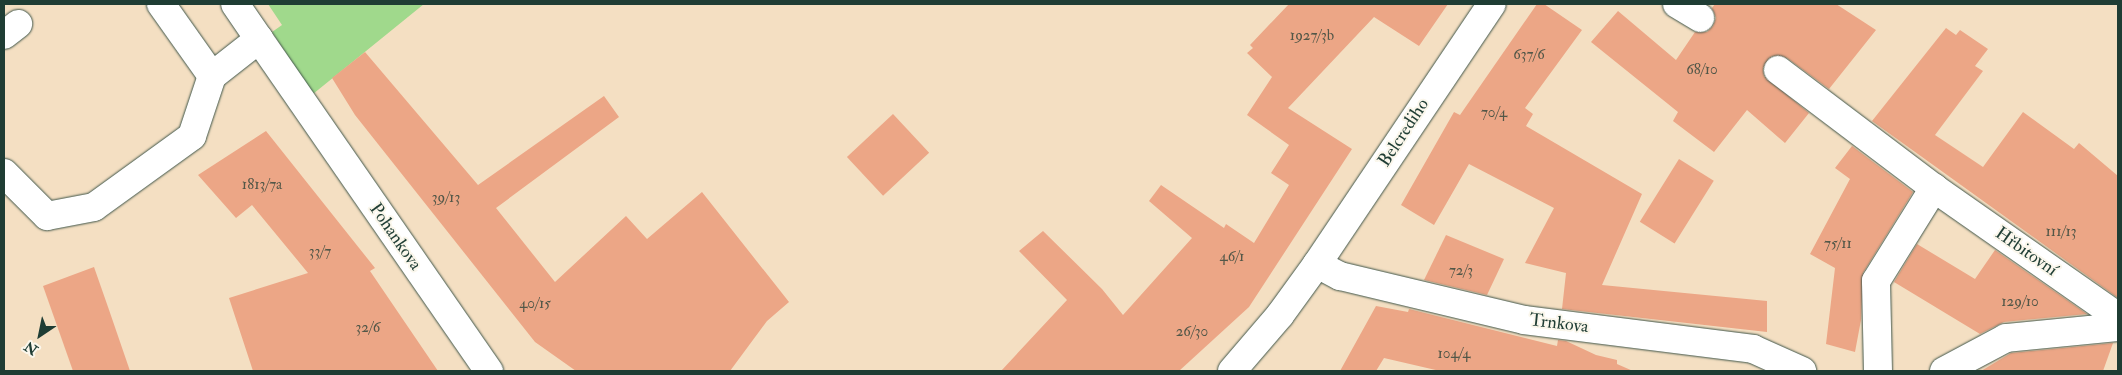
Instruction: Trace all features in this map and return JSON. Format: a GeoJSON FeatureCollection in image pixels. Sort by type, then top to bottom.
{"type":"FeatureCollection","features":[{"type":"Feature","properties":{"kind":"street"},"geometry":{"type":"LineString","coordinates":[[161,4],[212,76]]}},
{"type":"Feature","properties":{"kind":"street","name":"Pohankova"},"geometry":{"type":"LineString","coordinates":[[235,4],[301,103],[489,371]]}},
{"type":"Feature","properties":{"kind":"street","name":"Belcrediho"},"geometry":{"type":"LineString","coordinates":[[1232,371],[1280,315],[1317,264],[1492,4]]}},
{"type":"Feature","properties":{"kind":"street"},"geometry":{"type":"LineString","coordinates":[[1677,4],[1700,18]]}},
{"type":"Feature","properties":{"kind":"street"},"geometry":{"type":"LineString","coordinates":[[4,173],[47,216],[94,207],[192,136],[212,76],[259,39]]}},
{"type":"Feature","properties":{"kind":"street","name":"Hřbitovní"},"geometry":{"type":"LineString","coordinates":[[1778,70],[1934,188],[2118,317]]}},
{"type":"Feature","properties":{"kind":"street"},"geometry":{"type":"LineString","coordinates":[[1878,371],[1876,281],[1934,188]]}},
{"type":"Feature","properties":{"kind":"street","name":"Trnkova"},"geometry":{"type":"LineString","coordinates":[[1317,264],[1340,276],[1524,320],[1753,348],[1802,371]]}},
{"type":"Feature","properties":{"kind":"street"},"geometry":{"type":"LineString","coordinates":[[1944,371],[2006,338],[2118,327]]}},
{"type":"Feature","properties":{"kind":"green space"},"geometry":{"type":"Polygon","coordinates":[[[268,4],[424,4],[313,94],[272,32],[282,25],[268,4]]]}},
{"type":"Feature","properties":{"kind":"building"},"geometry":{"type":"Polygon","coordinates":[[[1289,4],[1448,4],[1419,46],[1374,17],[1288,108],[1352,149],[1249,307],[1179,371],[1001,371],[1067,300],[1019,251],[1043,231],[1102,289],[1123,315],[1192,238],[1149,201],[1161,185],[1224,228],[1226,224],[1254,243],[1289,185],[1271,173],[1289,145],[1247,115],[1272,77],[1247,53],[1253,48],[1250,45],[1289,4]]]}},
{"type":"Feature","properties":{"kind":"building"},"geometry":{"type":"Polygon","coordinates":[[[1537,4],[1544,4],[1582,30],[1525,108],[1533,114],[1526,126],[1642,194],[1602,285],[1767,301],[1767,332],[1562,309],[1566,273],[1525,263],[1554,208],[1469,164],[1434,225],[1401,205],[1454,112],[1460,115],[1537,4]]]}},
{"type":"Feature","properties":{"kind":"building"},"geometry":{"type":"Polygon","coordinates":[[[1715,4],[1836,4],[1876,30],[1829,89],[1787,58],[1772,56],[1763,68],[1764,76],[1809,113],[1785,143],[1747,110],[1714,152],[1673,121],[1678,112],[1591,42],[1618,11],[1676,60],[1695,32],[1707,32],[1713,26],[1716,18],[1712,8],[1715,4]]]}},
{"type":"Feature","properties":{"kind":"building"},"geometry":{"type":"Polygon","coordinates":[[[1946,28],[1956,35],[1960,30],[1988,49],[1975,66],[1983,71],[1935,135],[1983,167],[2023,112],[2074,149],[2079,143],[2118,176],[2118,298],[1872,121],[1946,28]]]}},
{"type":"Feature","properties":{"kind":"building"},"geometry":{"type":"Polygon","coordinates":[[[365,52],[478,185],[604,96],[619,117],[496,208],[555,282],[626,216],[647,239],[702,192],[789,302],[767,321],[730,371],[576,371],[535,342],[355,115],[332,78],[365,52]]]}},
{"type":"Feature","properties":{"kind":"building"},"geometry":{"type":"Polygon","coordinates":[[[893,114],[929,153],[883,196],[847,157],[893,114]]]}},
{"type":"Feature","properties":{"kind":"building"},"geometry":{"type":"Polygon","coordinates":[[[266,131],[375,268],[370,271],[438,371],[253,371],[229,298],[308,273],[252,205],[236,218],[198,175],[266,131]]]}},
{"type":"Feature","properties":{"kind":"building"},"geometry":{"type":"Polygon","coordinates":[[[1852,146],[1913,192],[1863,273],[1861,320],[1855,352],[1826,344],[1835,268],[1810,254],[1850,179],[1835,168],[1852,146]]]}},
{"type":"Feature","properties":{"kind":"building"},"geometry":{"type":"Polygon","coordinates":[[[1679,159],[1714,181],[1675,243],[1640,222],[1679,159]]]}},
{"type":"Feature","properties":{"kind":"building"},"geometry":{"type":"Polygon","coordinates":[[[1446,235],[1504,259],[1487,295],[1424,280],[1446,235]]]}},
{"type":"Feature","properties":{"kind":"building"},"geometry":{"type":"Polygon","coordinates":[[[1917,244],[1975,279],[1995,250],[2087,314],[2004,322],[1980,334],[1894,282],[1917,244]]]}},
{"type":"Feature","properties":{"kind":"building"},"geometry":{"type":"Polygon","coordinates":[[[94,267],[130,371],[73,371],[43,286],[94,267]]]}},
{"type":"Feature","properties":{"kind":"building"},"geometry":{"type":"Polygon","coordinates":[[[1376,306],[1408,312],[1409,309],[1557,346],[1558,340],[1566,341],[1596,355],[1617,360],[1617,364],[1633,371],[1440,371],[1384,358],[1376,371],[1340,371],[1376,306]]]}},
{"type":"Feature","properties":{"kind":"building"},"geometry":{"type":"Polygon","coordinates":[[[2113,343],[2103,371],[1981,371],[2011,353],[2113,343]]]}}]}
